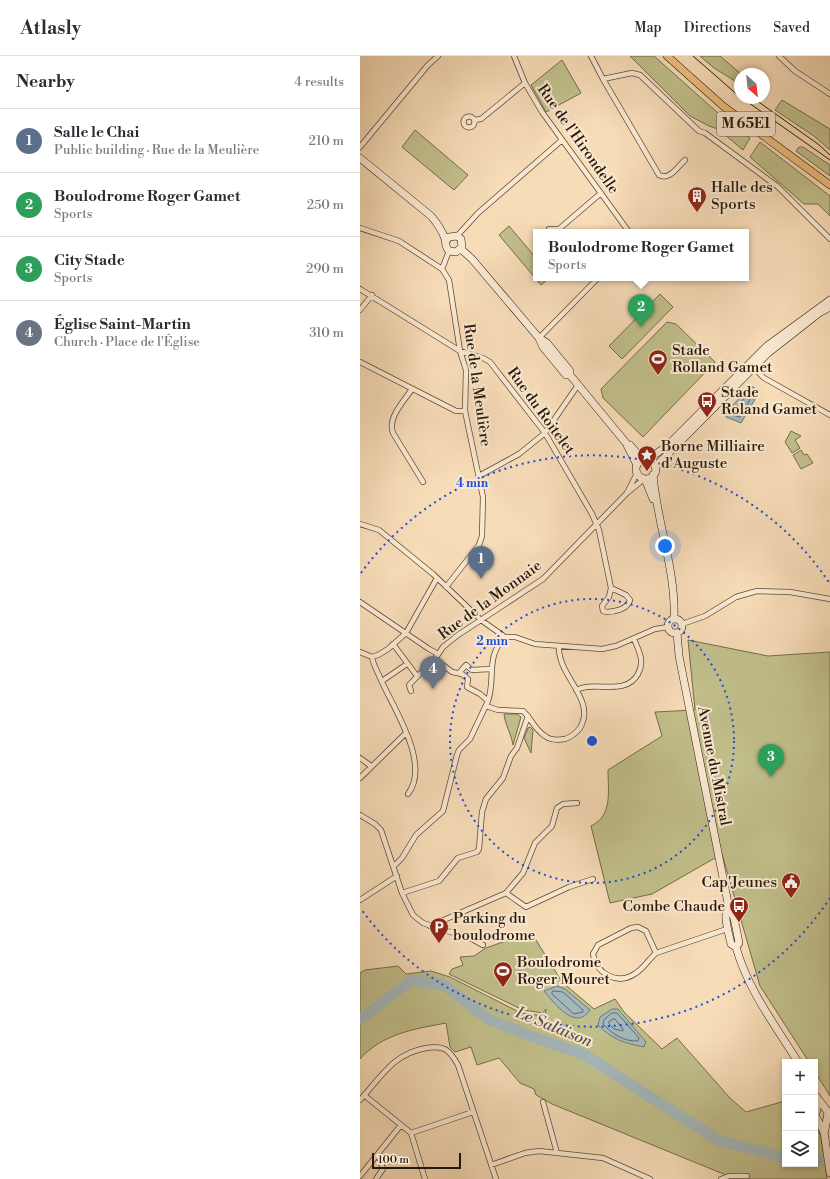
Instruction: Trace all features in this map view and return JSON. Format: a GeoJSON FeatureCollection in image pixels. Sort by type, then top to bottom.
{"type":"FeatureCollection","features":[{"type":"Feature","properties":{"kind":"main road","name":"M 65E1"},"geometry":{"type":"LineString","coordinates":[[667,56],[723,106],[830,185]]}},
{"type":"Feature","properties":{"kind":"street","name":"Rue de l'Hirondelle"},"geometry":{"type":"LineString","coordinates":[[514,56],[525,82],[542,112],[627,229]]}},
{"type":"Feature","properties":{"kind":"street"},"geometry":{"type":"LineString","coordinates":[[591,56],[659,175],[663,177],[668,176],[685,160]]}},
{"type":"Feature","properties":{"kind":"street"},"geometry":{"type":"LineString","coordinates":[[360,147],[434,57]]}},
{"type":"Feature","properties":{"kind":"street"},"geometry":{"type":"LineString","coordinates":[[783,57],[796,71],[829,92]]}},
{"type":"Feature","properties":{"kind":"street"},"geometry":{"type":"LineString","coordinates":[[603,79],[616,75],[637,73],[699,131],[705,133],[777,186],[830,239]]}},
{"type":"Feature","properties":{"kind":"street"},"geometry":{"type":"LineString","coordinates":[[474,120],[480,119],[525,82]]}},
{"type":"Feature","properties":{"kind":"street"},"geometry":{"type":"LineString","coordinates":[[446,241],[454,236],[511,183],[562,140]]}},
{"type":"Feature","properties":{"kind":"street"},"geometry":{"type":"LineString","coordinates":[[360,153],[427,208],[454,236],[462,242],[461,249]]}},
{"type":"Feature","properties":{"kind":"street"},"geometry":{"type":"LineString","coordinates":[[360,158],[431,216],[439,226],[446,241],[446,247],[449,251]]}},
{"type":"Feature","properties":{"kind":"street"},"geometry":{"type":"LineString","coordinates":[[549,229],[559,229],[601,193]]}},
{"type":"Feature","properties":{"kind":"street"},"geometry":{"type":"LineString","coordinates":[[360,228],[399,241],[442,269],[449,251]]}},
{"type":"Feature","properties":{"kind":"street"},"geometry":{"type":"LineString","coordinates":[[449,251],[456,252],[461,249]]}},
{"type":"Feature","properties":{"kind":"street"},"geometry":{"type":"LineString","coordinates":[[461,249],[470,257],[539,338],[551,349],[570,371],[570,376],[626,443],[629,444],[642,462]]}},
{"type":"Feature","properties":{"kind":"street","name":"Rue de la Meulière"},"geometry":{"type":"LineString","coordinates":[[442,269],[450,283],[460,351],[467,375],[465,411],[483,497],[482,536],[479,545],[446,586]]}},
{"type":"Feature","properties":{"kind":"street"},"geometry":{"type":"LineString","coordinates":[[539,338],[595,281]]}},
{"type":"Feature","properties":{"kind":"street","name":"Rue du Roitelet"},"geometry":{"type":"LineString","coordinates":[[360,289],[372,295],[460,351],[488,360],[545,433],[597,524],[611,588]]}},
{"type":"Feature","properties":{"kind":"street"},"geometry":{"type":"LineString","coordinates":[[360,310],[372,295]]}},
{"type":"Feature","properties":{"kind":"street"},"geometry":{"type":"LineString","coordinates":[[674,619],[672,582],[656,504],[654,475],[655,467],[753,367],[768,353],[819,313],[830,302]]}},
{"type":"Feature","properties":{"kind":"street"},"geometry":{"type":"LineString","coordinates":[[656,504],[644,479],[637,473],[642,462],[667,446],[767,346],[830,302]]}},
{"type":"Feature","properties":{"kind":"street"},"geometry":{"type":"LineString","coordinates":[[360,362],[456,411],[465,411]]}},
{"type":"Feature","properties":{"kind":"street"},"geometry":{"type":"LineString","coordinates":[[753,367],[764,378],[830,415]]}},
{"type":"Feature","properties":{"kind":"street"},"geometry":{"type":"LineString","coordinates":[[479,476],[519,454],[545,433],[578,385]]}},
{"type":"Feature","properties":{"kind":"street"},"geometry":{"type":"LineString","coordinates":[[412,389],[392,419],[392,426],[394,433],[423,482]]}},
{"type":"Feature","properties":{"kind":"street"},"geometry":{"type":"LineString","coordinates":[[642,462],[652,462],[655,467]]}},
{"type":"Feature","properties":{"kind":"street","name":"Rue de la Monnaie"},"geometry":{"type":"LineString","coordinates":[[627,493],[637,473]]}},
{"type":"Feature","properties":{"kind":"street"},"geometry":{"type":"LineString","coordinates":[[644,479],[654,475]]}},
{"type":"Feature","properties":{"kind":"street","name":"Rue de la Monnaie"},"geometry":{"type":"LineString","coordinates":[[417,676],[435,659],[443,648],[458,635],[543,579],[627,493],[644,479]]}},
{"type":"Feature","properties":{"kind":"street"},"geometry":{"type":"LineString","coordinates":[[360,524],[379,530],[437,578],[481,620],[505,636],[516,637],[535,644],[602,649],[616,646],[655,629],[668,627]]}},
{"type":"Feature","properties":{"kind":"street"},"geometry":{"type":"LineString","coordinates":[[362,653],[372,657],[383,653],[406,633],[437,578]]}},
{"type":"Feature","properties":{"kind":"street"},"geometry":{"type":"LineString","coordinates":[[611,588],[626,594],[630,600],[625,607],[606,612],[603,611],[602,606],[609,597],[611,588]]}},
{"type":"Feature","properties":{"kind":"street"},"geometry":{"type":"LineString","coordinates":[[682,624],[705,616],[736,597],[757,591],[790,592],[830,599]]}},
{"type":"Feature","properties":{"kind":"street"},"geometry":{"type":"LineString","coordinates":[[360,602],[438,654]]}},
{"type":"Feature","properties":{"kind":"street"},"geometry":{"type":"LineString","coordinates":[[668,627],[672,632],[677,633],[682,630],[682,624],[678,620],[674,619]]}},
{"type":"Feature","properties":{"kind":"street"},"geometry":{"type":"LineString","coordinates":[[668,627],[669,622],[674,619]]}},
{"type":"Feature","properties":{"kind":"street","name":"Avenue du Mistral"},"geometry":{"type":"LineString","coordinates":[[677,633],[679,656],[728,903],[732,910],[736,924],[739,943],[736,947]]}},
{"type":"Feature","properties":{"kind":"street"},"geometry":{"type":"LineString","coordinates":[[394,866],[402,858],[416,835],[443,811],[457,755],[470,739],[486,706],[490,694],[490,669],[494,650],[505,636]]}},
{"type":"Feature","properties":{"kind":"street"},"geometry":{"type":"LineString","coordinates":[[576,690],[587,686],[622,686],[634,680],[641,669],[642,662],[634,639]]}},
{"type":"Feature","properties":{"kind":"street"},"geometry":{"type":"LineString","coordinates":[[393,644],[417,676],[409,685],[411,691]]}},
{"type":"Feature","properties":{"kind":"street"},"geometry":{"type":"LineString","coordinates":[[486,706],[498,710],[518,710],[528,716],[545,737],[561,739],[571,736],[578,730],[583,722],[585,713],[583,703],[560,659],[559,646]]}},
{"type":"Feature","properties":{"kind":"street"},"geometry":{"type":"LineString","coordinates":[[372,657],[413,751],[417,771],[415,783],[408,794]]}},
{"type":"Feature","properties":{"kind":"street"},"geometry":{"type":"LineString","coordinates":[[435,659],[452,672],[459,673],[468,679],[467,687],[488,700]]}},
{"type":"Feature","properties":{"kind":"street"},"geometry":{"type":"LineString","coordinates":[[382,681],[407,664]]}},
{"type":"Feature","properties":{"kind":"street"},"geometry":{"type":"LineString","coordinates":[[459,673],[466,665],[472,670],[490,669]]}},
{"type":"Feature","properties":{"kind":"street"},"geometry":{"type":"LineString","coordinates":[[402,893],[439,881],[458,858],[477,852],[479,849],[482,812],[486,799],[503,778],[511,756],[518,748],[528,716]]}},
{"type":"Feature","properties":{"kind":"street"},"geometry":{"type":"LineString","coordinates":[[360,778],[406,733]]}},
{"type":"Feature","properties":{"kind":"street"},"geometry":{"type":"LineString","coordinates":[[360,758],[371,766]]}},
{"type":"Feature","properties":{"kind":"street"},"geometry":{"type":"LineString","coordinates":[[430,926],[506,893],[523,873],[535,843],[552,826],[559,806],[563,804],[577,803]]}},
{"type":"Feature","properties":{"kind":"street"},"geometry":{"type":"LineString","coordinates":[[360,815],[375,824],[381,830],[402,893],[413,914],[423,924],[472,939],[483,945]]}},
{"type":"Feature","properties":{"kind":"street"},"geometry":{"type":"LineString","coordinates":[[360,900],[397,876]]}},
{"type":"Feature","properties":{"kind":"street"},"geometry":{"type":"LineString","coordinates":[[506,893],[526,907],[569,887],[593,879]]}},
{"type":"Feature","properties":{"kind":"street","name":"Avenue du Mistral"},"geometry":{"type":"LineString","coordinates":[[728,903],[725,912],[731,944],[736,947],[754,993],[796,1059]]}},
{"type":"Feature","properties":{"kind":"street"},"geometry":{"type":"LineString","coordinates":[[656,953],[646,931],[638,927],[631,928],[598,944],[593,954],[600,970],[605,975],[621,978],[636,974],[656,953],[728,929]]}},
{"type":"Feature","properties":{"kind":"street"},"geometry":{"type":"LineString","coordinates":[[360,1100],[395,1061],[405,1054],[435,1046],[447,1049],[458,1065],[496,1179]]}},
{"type":"Feature","properties":{"kind":"street"},"geometry":{"type":"LineString","coordinates":[[364,1096],[411,1133],[425,1179]]}},
{"type":"Feature","properties":{"kind":"street"},"geometry":{"type":"LineString","coordinates":[[818,1099],[828,1114],[823,1120],[830,1173]]}},
{"type":"Feature","properties":{"kind":"street"},"geometry":{"type":"LineString","coordinates":[[543,1102],[556,1153]]}},
{"type":"Feature","properties":{"kind":"street"},"geometry":{"type":"LineString","coordinates":[[818,1109],[822,1107],[825,1108]]}},
{"type":"Feature","properties":{"kind":"street"},"geometry":{"type":"LineString","coordinates":[[411,1133],[473,1112]]}},
{"type":"Feature","properties":{"kind":"street"},"geometry":{"type":"LineString","coordinates":[[818,1117],[823,1120]]}},
{"type":"Feature","properties":{"kind":"street"},"geometry":{"type":"LineString","coordinates":[[360,1176],[401,1125]]}},
{"type":"Feature","properties":{"kind":"street"},"geometry":{"type":"LineString","coordinates":[[491,1165],[532,1152],[556,1153],[603,1158],[650,1179]]}},
{"type":"Feature","properties":{"kind":"street"},"geometry":{"type":"LineString","coordinates":[[376,1179],[383,1169],[378,1154]]}},
{"type":"Feature","properties":{"kind":"street"},"geometry":{"type":"LineString","coordinates":[[721,1179],[729,1176],[747,1176]]}},
{"type":"Feature","properties":{"kind":"shaded area"},"geometry":{"type":"Polygon","coordinates":[[[630,56],[654,56],[718,113],[750,138],[743,150],[718,129],[690,116],[630,56]]]}},
{"type":"Feature","properties":{"kind":"shaded area"},"geometry":{"type":"Polygon","coordinates":[[[700,56],[720,56],[734,68],[734,80],[714,68],[700,56]]]}},
{"type":"Feature","properties":{"kind":"shaded area"},"geometry":{"type":"Polygon","coordinates":[[[562,60],[581,93],[546,112],[531,85],[562,60]]]}},
{"type":"Feature","properties":{"kind":"shaded area"},"geometry":{"type":"Polygon","coordinates":[[[782,100],[830,129],[830,150],[814,136],[775,110],[782,100]]]}},
{"type":"Feature","properties":{"kind":"shaded area"},"geometry":{"type":"Polygon","coordinates":[[[415,130],[468,175],[454,190],[402,147],[415,130]]]}},
{"type":"Feature","properties":{"kind":"shaded area"},"geometry":{"type":"Polygon","coordinates":[[[760,142],[830,196],[830,216],[818,204],[804,204],[750,157],[760,142]]]}},
{"type":"Feature","properties":{"kind":"shaded area"},"geometry":{"type":"Polygon","coordinates":[[[799,147],[803,147],[830,165],[830,176],[796,151],[799,147]]]}},
{"type":"Feature","properties":{"kind":"shaded area"},"geometry":{"type":"Polygon","coordinates":[[[509,226],[533,254],[533,275],[499,235],[509,226]]]}},
{"type":"Feature","properties":{"kind":"shaded area"},"geometry":{"type":"Polygon","coordinates":[[[538,281],[546,281],[541,285],[538,281]]]}},
{"type":"Feature","properties":{"kind":"shaded area"},"geometry":{"type":"Polygon","coordinates":[[[660,294],[673,307],[622,359],[609,346],[660,294]]]}},
{"type":"Feature","properties":{"kind":"shaded area","name":"Stade Rolland Gamet"},"geometry":{"type":"Polygon","coordinates":[[[667,322],[676,324],[715,362],[643,437],[603,398],[601,389],[667,322]]]}},
{"type":"Feature","properties":{"kind":"shaded area"},"geometry":{"type":"Polygon","coordinates":[[[791,431],[801,436],[795,440],[800,448],[792,453],[785,442],[791,431]]]}},
{"type":"Feature","properties":{"kind":"shaded area"},"geometry":{"type":"Polygon","coordinates":[[[801,450],[804,455],[807,454],[813,463],[801,469],[793,455],[801,450]]]}},
{"type":"Feature","properties":{"kind":"shaded area"},"geometry":{"type":"Polygon","coordinates":[[[688,640],[768,656],[830,652],[830,1096],[818,1077],[818,1059],[807,1059],[760,986],[722,854],[652,894],[610,903],[591,826],[598,822],[606,809],[608,802],[608,770],[662,736],[655,712],[695,710],[688,640]]]}},
{"type":"Feature","properties":{"kind":"shaded area"},"geometry":{"type":"Polygon","coordinates":[[[504,714],[517,714],[521,717],[513,745],[506,722],[504,714]]]}},
{"type":"Feature","properties":{"kind":"shaded area"},"geometry":{"type":"Polygon","coordinates":[[[530,727],[533,730],[531,753],[524,738],[528,728],[530,727]]]}},
{"type":"Feature","properties":{"kind":"shaded area"},"geometry":{"type":"Polygon","coordinates":[[[531,932],[562,982],[594,1009],[615,999],[624,1012],[662,1049],[677,1038],[730,1098],[746,1112],[782,1102],[782,1167],[818,1167],[818,1130],[821,1137],[827,1179],[741,1179],[721,1173],[552,1104],[536,1095],[534,1089],[520,1083],[499,1058],[477,1065],[471,1047],[455,1052],[450,1047],[446,1023],[411,1030],[388,1038],[360,1059],[360,973],[365,970],[398,966],[406,974],[431,971],[450,977],[521,1013],[545,1016],[546,1009],[543,1013],[523,1010],[449,974],[452,969],[463,965],[460,957],[474,956],[486,948],[531,932]]]}},
{"type":"Feature","properties":{"kind":"water"},"geometry":{"type":"Polygon","coordinates":[[[751,386],[760,391],[741,423],[726,417],[728,410],[751,386]]]}},
{"type":"Feature","properties":{"kind":"water"},"geometry":{"type":"Polygon","coordinates":[[[557,986],[565,989],[590,1010],[584,1016],[578,1018],[572,1017],[559,1008],[544,991],[557,986]]]}},
{"type":"Feature","properties":{"kind":"water"},"geometry":{"type":"Polygon","coordinates":[[[612,1009],[618,1009],[646,1042],[644,1047],[619,1040],[598,1025],[600,1017],[612,1009]]]}},
{"type":"Feature","properties":{"kind":"waterway","name":"Le Salaison"},"geometry":{"type":"LineString","coordinates":[[360,1020],[411,980],[444,985],[488,1019],[533,1037],[583,1054],[718,1140],[782,1157]]}},
{"type":"Feature","properties":{"kind":"waterway","name":"Le Salaison"},"geometry":{"type":"LineString","coordinates":[[818,1160],[830,1162]]}},
{"type":"Feature","properties":{"kind":"tram line"},"geometry":{"type":"LineString","coordinates":[[693,56],[734,92]]}},
{"type":"Feature","properties":{"kind":"tram line"},"geometry":{"type":"LineString","coordinates":[[751,104],[830,160]]}},
{"type":"Feature","properties":{"kind":"tram line"},"geometry":{"type":"LineString","coordinates":[[761,104],[818,144],[830,155]]}},
{"type":"Feature","properties":{"kind":"place","name":"Halle des Sports"},"geometry":{"type":"Point","coordinates":[697,213]}},
{"type":"Feature","properties":{"kind":"place","name":"Boulodrome Roger Gamet"},"geometry":{"type":"Point","coordinates":[641,327]}},
{"type":"Feature","properties":{"kind":"place","name":"Stade Rolland Gamet"},"geometry":{"type":"Point","coordinates":[658,376]}},
{"type":"Feature","properties":{"kind":"place","name":"Stade Roland Gamet"},"geometry":{"type":"Point","coordinates":[707,418]}},
{"type":"Feature","properties":{"kind":"place","name":"Borne Milliaire d'Auguste"},"geometry":{"type":"Point","coordinates":[647,472]}},
{"type":"Feature","properties":{"kind":"place","name":"Salle le Chai"},"geometry":{"type":"Point","coordinates":[481,579]}},
{"type":"Feature","properties":{"kind":"place","name":"Église Saint-Martin"},"geometry":{"type":"Point","coordinates":[433,689]}},
{"type":"Feature","properties":{"kind":"place","name":"City Stade"},"geometry":{"type":"Point","coordinates":[771,777]}},
{"type":"Feature","properties":{"kind":"place","name":"Cap'Jeunes"},"geometry":{"type":"Point","coordinates":[791,899]}},
{"type":"Feature","properties":{"kind":"place","name":"Combe Chaude"},"geometry":{"type":"Point","coordinates":[739,923]}},
{"type":"Feature","properties":{"kind":"place","name":"Parking du boulodrome"},"geometry":{"type":"Point","coordinates":[439,944]}},
{"type":"Feature","properties":{"kind":"place","name":"Boulodrome Roger Mouret"},"geometry":{"type":"Point","coordinates":[503,988]}}]}
